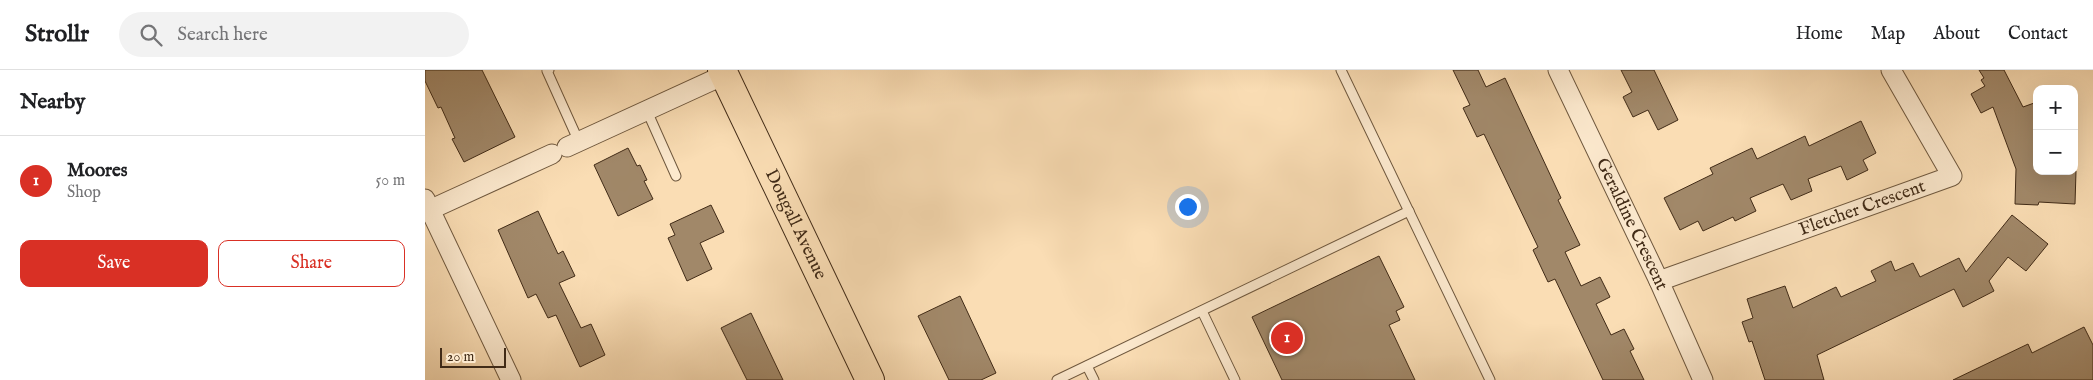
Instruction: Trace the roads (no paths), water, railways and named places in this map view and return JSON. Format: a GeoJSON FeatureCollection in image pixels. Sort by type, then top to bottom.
{"type":"FeatureCollection","features":[{"type":"Feature","properties":{"kind":"main road","name":"Dougall Avenue"},"geometry":{"type":"LineString","coordinates":[[726,72],[870,380]]}},
{"type":"Feature","properties":{"kind":"street","name":"Geraldine Crescent"},"geometry":{"type":"LineString","coordinates":[[1558,70],[1659,281],[1703,380]]}},
{"type":"Feature","properties":{"kind":"street","name":"Fletcher Crescent"},"geometry":{"type":"LineString","coordinates":[[1659,281],[1952,176],[1891,70]]}},
{"type":"Feature","properties":{"kind":"street"},"geometry":{"type":"LineString","coordinates":[[511,380],[427,207],[566,148],[726,72]]}},
{"type":"Feature","properties":{"kind":"lane"},"geometry":{"type":"LineString","coordinates":[[549,70],[547,71],[566,148]]}},
{"type":"Feature","properties":{"kind":"lane"},"geometry":{"type":"LineString","coordinates":[[1341,70],[1489,380]]}},
{"type":"Feature","properties":{"kind":"lane"},"geometry":{"type":"LineString","coordinates":[[647,110],[676,176]]}},
{"type":"Feature","properties":{"kind":"lane"},"geometry":{"type":"LineString","coordinates":[[1057,380],[1409,211]]}},
{"type":"Feature","properties":{"kind":"lane"},"geometry":{"type":"LineString","coordinates":[[1202,311],[1235,380]]}},
{"type":"Feature","properties":{"kind":"lane"},"geometry":{"type":"LineString","coordinates":[[1087,366],[1094,380]]}},
{"type":"Feature","properties":{"kind":"place","name":"Moores"},"geometry":{"type":"Point","coordinates":[1287,338]}}]}
